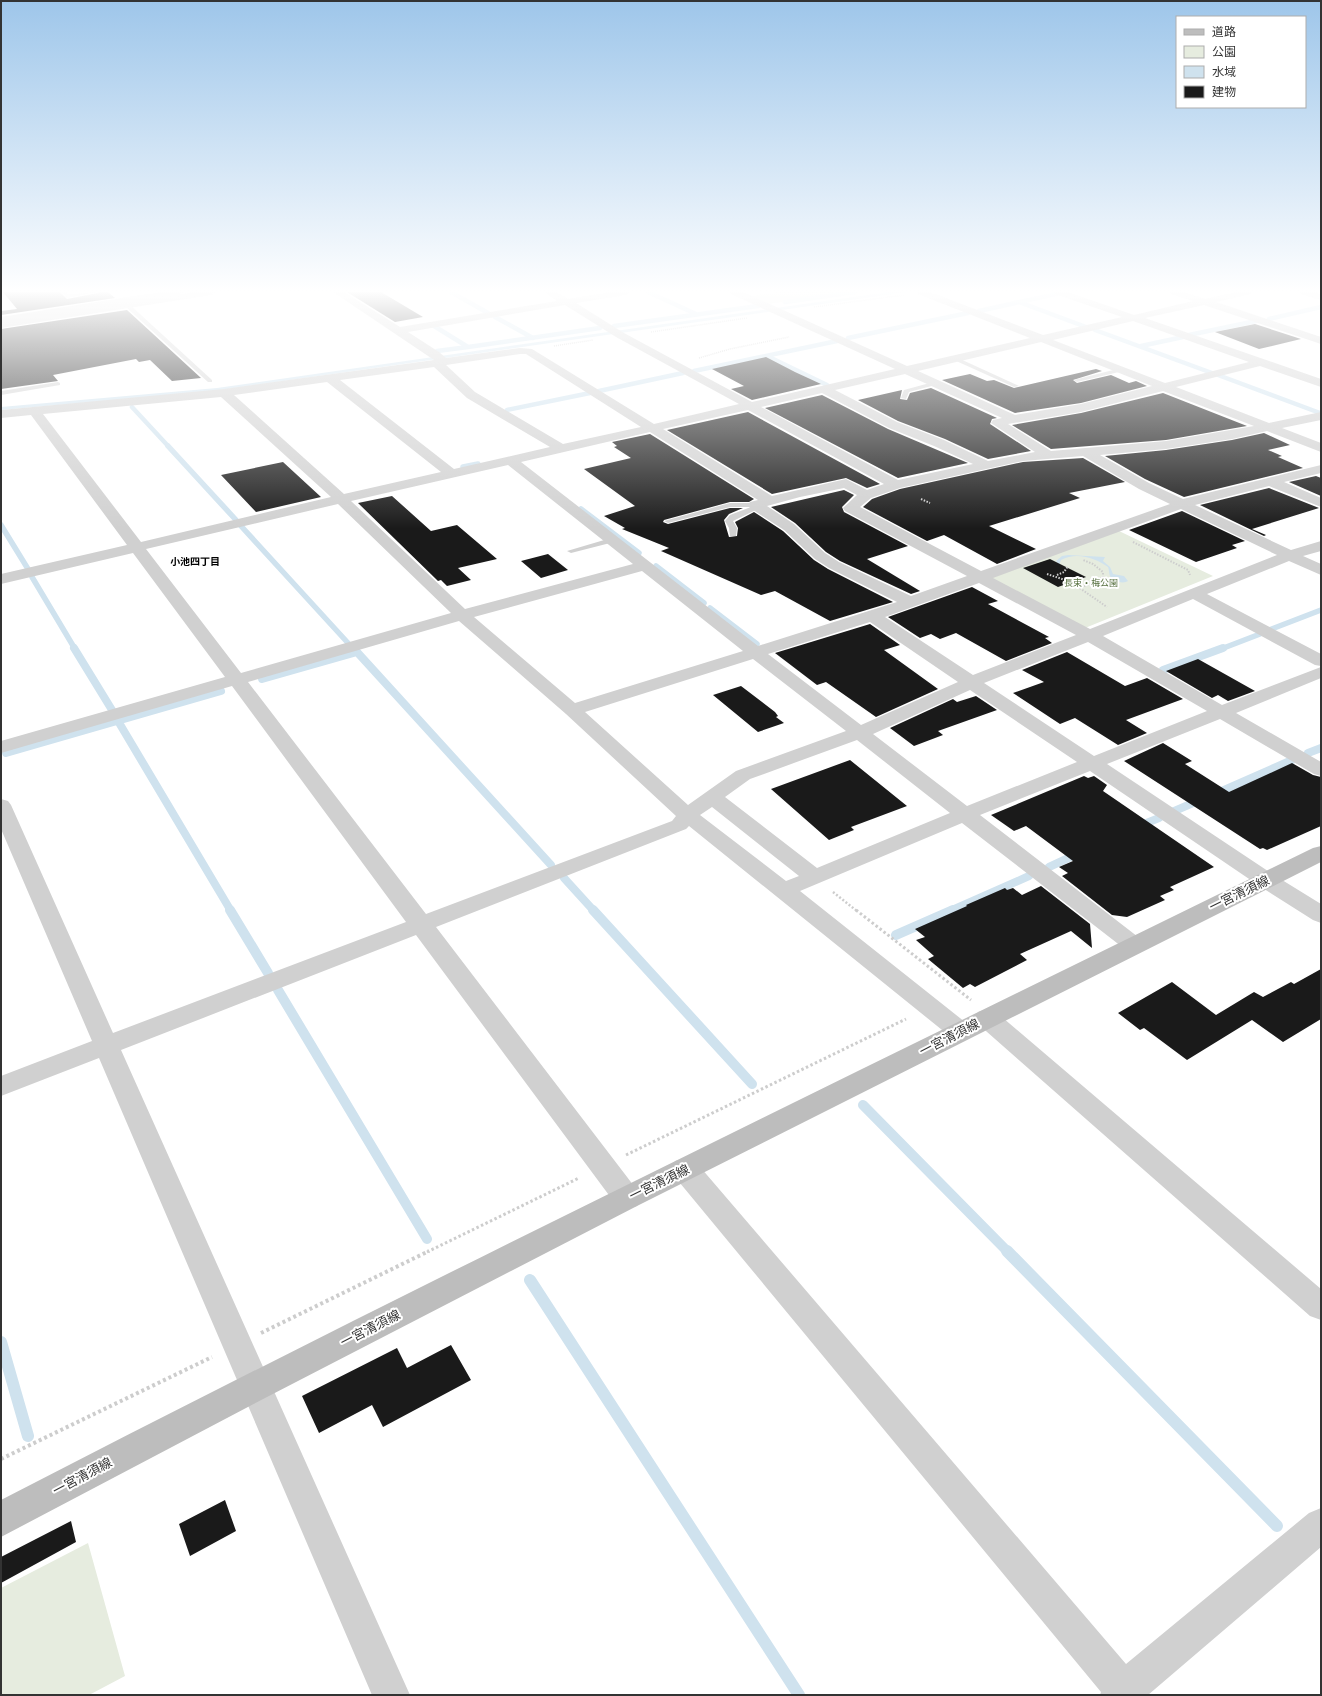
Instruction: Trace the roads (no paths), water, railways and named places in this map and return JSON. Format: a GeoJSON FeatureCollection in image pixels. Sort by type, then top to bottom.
{"type":"FeatureCollection","features":[{"type":"Feature","properties":{"kind":"main road","name":"一宮清須線"},"geometry":{"type":"LineString","coordinates":[[1,1519],[255,1386],[627,1198],[1321,853]]}},
{"type":"Feature","properties":{"kind":"street"},"geometry":{"type":"LineString","coordinates":[[1,414],[224,393],[331,379],[376,371]]}},
{"type":"Feature","properties":{"kind":"street"},"geometry":{"type":"LineString","coordinates":[[450,371],[471,395],[562,449]]}},
{"type":"Feature","properties":{"kind":"street"},"geometry":{"type":"LineString","coordinates":[[561,371],[653,428],[687,451],[761,504],[820,556],[829,562],[910,602]]}},
{"type":"Feature","properties":{"kind":"street"},"geometry":{"type":"LineString","coordinates":[[687,371],[896,485]]}},
{"type":"Feature","properties":{"kind":"street"},"geometry":{"type":"LineString","coordinates":[[1,579],[341,499],[904,371]]}},
{"type":"Feature","properties":{"kind":"street"},"geometry":{"type":"LineString","coordinates":[[911,371],[1014,419]]}},
{"type":"Feature","properties":{"kind":"street"},"geometry":{"type":"LineString","coordinates":[[1124,371],[1321,448]]}},
{"type":"Feature","properties":{"kind":"street"},"geometry":{"type":"LineString","coordinates":[[1047,454],[997,423],[1082,408],[1226,371]]}},
{"type":"Feature","properties":{"kind":"street"},"geometry":{"type":"LineString","coordinates":[[1287,371],[1321,383]]}},
{"type":"Feature","properties":{"kind":"street"},"geometry":{"type":"LineString","coordinates":[[331,379],[452,474]]}},
{"type":"Feature","properties":{"kind":"street"},"geometry":{"type":"LineString","coordinates":[[824,389],[893,425],[939,443],[986,465]]}},
{"type":"Feature","properties":{"kind":"street"},"geometry":{"type":"LineString","coordinates":[[224,393],[341,499],[462,615],[572,710],[687,815],[784,890],[961,1032]]}},
{"type":"Feature","properties":{"kind":"street"},"geometry":{"type":"LineString","coordinates":[[35,412],[627,1198]]}},
{"type":"Feature","properties":{"kind":"street"},"geometry":{"type":"LineString","coordinates":[[1321,416],[1232,436],[1166,445],[1023,457],[896,485],[866,495],[850,508],[1092,636],[1321,770]]}},
{"type":"Feature","properties":{"kind":"street"},"geometry":{"type":"LineString","coordinates":[[1084,451],[1144,486],[1321,570]]}},
{"type":"Feature","properties":{"kind":"street"},"geometry":{"type":"LineString","coordinates":[[511,461],[644,566],[1134,945]]}},
{"type":"Feature","properties":{"kind":"street"},"geometry":{"type":"LineString","coordinates":[[572,710],[872,616],[1182,504],[1321,470]]}},
{"type":"Feature","properties":{"kind":"street"},"geometry":{"type":"LineString","coordinates":[[1271,482],[1321,503]]}},
{"type":"Feature","properties":{"kind":"street"},"geometry":{"type":"LineString","coordinates":[[761,504],[817,489],[846,484],[866,495]]}},
{"type":"Feature","properties":{"kind":"street"},"geometry":{"type":"LineString","coordinates":[[1,1086],[679,825],[687,815],[742,775],[859,733],[972,682],[1092,636],[1290,556],[1321,546]]}},
{"type":"Feature","properties":{"kind":"street"},"geometry":{"type":"LineString","coordinates":[[1,748],[462,615],[644,566]]}},
{"type":"Feature","properties":{"kind":"street"},"geometry":{"type":"LineString","coordinates":[[1194,594],[1321,661]]}},
{"type":"Feature","properties":{"kind":"street"},"geometry":{"type":"LineString","coordinates":[[872,616],[972,682],[1091,764],[1321,915]]}},
{"type":"Feature","properties":{"kind":"street"},"geometry":{"type":"LineString","coordinates":[[784,890],[965,814],[1321,672]]}},
{"type":"Feature","properties":{"kind":"street"},"geometry":{"type":"LineString","coordinates":[[712,797],[814,877]]}},
{"type":"Feature","properties":{"kind":"street"},"geometry":{"type":"LineString","coordinates":[[1,805],[236,1345],[391,1695]]}},
{"type":"Feature","properties":{"kind":"street"},"geometry":{"type":"LineString","coordinates":[[989,1017],[1321,1307]]}},
{"type":"Feature","properties":{"kind":"street"},"geometry":{"type":"LineString","coordinates":[[685,1169],[1124,1694],[1321,1525]]}},
{"type":"Feature","properties":{"kind":"lane"},"geometry":{"type":"LineString","coordinates":[[199,371],[210,381]]}},
{"type":"Feature","properties":{"kind":"lane"},"geometry":{"type":"LineString","coordinates":[[983,371],[1016,386]]}},
{"type":"Feature","properties":{"kind":"lane"},"geometry":{"type":"LineString","coordinates":[[1077,380],[1116,371]]}},
{"type":"Feature","properties":{"kind":"lane"},"geometry":{"type":"LineString","coordinates":[[904,398],[906,391],[937,383]]}},
{"type":"Feature","properties":{"kind":"lane"},"geometry":{"type":"LineString","coordinates":[[1,393],[58,384]]}},
{"type":"Feature","properties":{"kind":"lane"},"geometry":{"type":"LineString","coordinates":[[668,521],[730,505],[761,504]]}},
{"type":"Feature","properties":{"kind":"lane"},"geometry":{"type":"LineString","coordinates":[[733,534],[733,528],[729,521],[733,517],[761,504]]}},
{"type":"Feature","properties":{"kind":"lane"},"geometry":{"type":"LineString","coordinates":[[571,551],[611,540]]}},
{"type":"Feature","properties":{"kind":"water"},"geometry":{"type":"Polygon","coordinates":[[[335,371],[353,371],[207,392],[1,410],[1,407],[217,388],[335,371]]]}},
{"type":"Feature","properties":{"kind":"water"},"geometry":{"type":"Polygon","coordinates":[[[1062,556],[1105,557],[1103,561],[1110,567],[1113,574],[1124,576],[1128,581],[1121,582],[1114,580],[1110,576],[1108,567],[1098,561],[1086,557],[1067,557],[1061,560],[1059,565],[1056,561],[1062,556]]]}},
{"type":"Feature","properties":{"kind":"waterway"},"geometry":{"type":"LineString","coordinates":[[798,371],[827,385]]}},
{"type":"Feature","properties":{"kind":"waterway"},"geometry":{"type":"LineString","coordinates":[[1207,371],[1212,373]]}},
{"type":"Feature","properties":{"kind":"waterway"},"geometry":{"type":"LineString","coordinates":[[599,391],[683,373]]}},
{"type":"Feature","properties":{"kind":"waterway"},"geometry":{"type":"LineString","coordinates":[[1218,375],[1320,413]]}},
{"type":"Feature","properties":{"kind":"waterway"},"geometry":{"type":"LineString","coordinates":[[507,410],[590,393]]}},
{"type":"Feature","properties":{"kind":"waterway"},"geometry":{"type":"LineString","coordinates":[[132,407],[169,447]]}},
{"type":"Feature","properties":{"kind":"waterway"},"geometry":{"type":"LineString","coordinates":[[168,446],[236,520]]}},
{"type":"Feature","properties":{"kind":"waterway"},"geometry":{"type":"LineString","coordinates":[[463,467],[478,464]]}},
{"type":"Feature","properties":{"kind":"waterway"},"geometry":{"type":"LineString","coordinates":[[581,509],[639,553]]}},
{"type":"Feature","properties":{"kind":"waterway"},"geometry":{"type":"LineString","coordinates":[[1,525],[28,569]]}},
{"type":"Feature","properties":{"kind":"waterway"},"geometry":{"type":"LineString","coordinates":[[241,526],[348,643]]}},
{"type":"Feature","properties":{"kind":"waterway"},"geometry":{"type":"LineString","coordinates":[[656,566],[704,603]]}},
{"type":"Feature","properties":{"kind":"waterway"},"geometry":{"type":"LineString","coordinates":[[32,577],[75,649]]}},
{"type":"Feature","properties":{"kind":"waterway"},"geometry":{"type":"LineString","coordinates":[[710,608],[757,644]]}},
{"type":"Feature","properties":{"kind":"waterway"},"geometry":{"type":"LineString","coordinates":[[1269,630],[1321,610]]}},
{"type":"Feature","properties":{"kind":"waterway"},"geometry":{"type":"LineString","coordinates":[[1221,649],[1260,634]]}},
{"type":"Feature","properties":{"kind":"waterway"},"geometry":{"type":"LineString","coordinates":[[74,648],[112,710]]}},
{"type":"Feature","properties":{"kind":"waterway"},"geometry":{"type":"LineString","coordinates":[[1163,670],[1223,648]]}},
{"type":"Feature","properties":{"kind":"waterway"},"geometry":{"type":"LineString","coordinates":[[262,679],[357,652],[551,865]]}},
{"type":"Feature","properties":{"kind":"waterway"},"geometry":{"type":"LineString","coordinates":[[6,753],[221,691]]}},
{"type":"Feature","properties":{"kind":"waterway"},"geometry":{"type":"LineString","coordinates":[[118,721],[231,911]]}},
{"type":"Feature","properties":{"kind":"waterway"},"geometry":{"type":"LineString","coordinates":[[1308,753],[1321,748]]}},
{"type":"Feature","properties":{"kind":"waterway"},"geometry":{"type":"LineString","coordinates":[[1215,794],[1292,760]]}},
{"type":"Feature","properties":{"kind":"waterway"},"geometry":{"type":"LineString","coordinates":[[1172,812],[1200,800]]}},
{"type":"Feature","properties":{"kind":"waterway"},"geometry":{"type":"LineString","coordinates":[[1139,826],[1159,818]]}},
{"type":"Feature","properties":{"kind":"waterway"},"geometry":{"type":"LineString","coordinates":[[1049,867],[1077,854]]}},
{"type":"Feature","properties":{"kind":"waterway"},"geometry":{"type":"LineString","coordinates":[[950,911],[1029,876]]}},
{"type":"Feature","properties":{"kind":"waterway"},"geometry":{"type":"LineString","coordinates":[[564,878],[594,911]]}},
{"type":"Feature","properties":{"kind":"waterway"},"geometry":{"type":"LineString","coordinates":[[230,910],[268,973]]}},
{"type":"Feature","properties":{"kind":"waterway"},"geometry":{"type":"LineString","coordinates":[[593,910],[752,1084]]}},
{"type":"Feature","properties":{"kind":"waterway"},"geometry":{"type":"LineString","coordinates":[[896,935],[953,910]]}},
{"type":"Feature","properties":{"kind":"waterway"},"geometry":{"type":"LineString","coordinates":[[278,990],[427,1239]]}},
{"type":"Feature","properties":{"kind":"waterway"},"geometry":{"type":"LineString","coordinates":[[863,1105],[1008,1252]]}},
{"type":"Feature","properties":{"kind":"waterway"},"geometry":{"type":"LineString","coordinates":[[1007,1251],[1277,1526]]}},
{"type":"Feature","properties":{"kind":"waterway"},"geometry":{"type":"LineString","coordinates":[[530,1280],[799,1695]]}},
{"type":"Feature","properties":{"kind":"waterway"},"geometry":{"type":"LineString","coordinates":[[1,1342],[28,1436]]}},
{"type":"Feature","properties":{"kind":"district","name":"小池四丁目"},"geometry":{"type":"Point","coordinates":[195,561]}},
{"type":"Feature","properties":{"kind":"park label","name":"長束・梅公園"},"geometry":{"type":"Point","coordinates":[1091,583]}}]}
